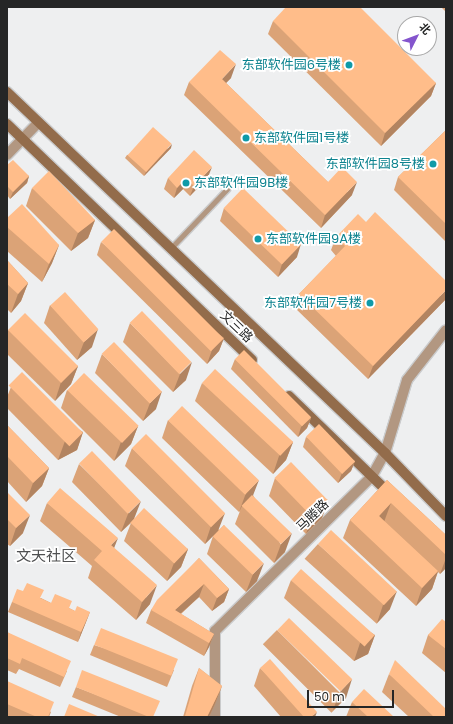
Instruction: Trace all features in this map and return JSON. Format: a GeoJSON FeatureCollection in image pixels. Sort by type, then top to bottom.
{"type":"FeatureCollection","features":[{"type":"Feature","properties":{"kind":"main road","name":"文三路"},"geometry":{"type":"LineString","coordinates":[[7,92],[385,453],[446,516]]}},
{"type":"Feature","properties":{"kind":"main road","name":"文三路"},"geometry":{"type":"LineString","coordinates":[[7,124],[259,367]]}},
{"type":"Feature","properties":{"kind":"main road"},"geometry":{"type":"LineString","coordinates":[[282,389],[399,503]]}},
{"type":"Feature","properties":{"kind":"street"},"geometry":{"type":"LineString","coordinates":[[7,155],[38,123]]}},
{"type":"Feature","properties":{"kind":"street","name":"马塍路"},"geometry":{"type":"LineString","coordinates":[[215,717],[215,631],[372,476],[385,453],[407,380],[446,330]]}},
{"type":"Feature","properties":{"kind":"lane"},"geometry":{"type":"LineString","coordinates":[[170,249],[227,189]]}},
{"type":"Feature","properties":{"kind":"building","name":"东部软件园6号楼"},"geometry":{"type":"Polygon","coordinates":[[[286,7],[360,7],[397,44],[397,56],[409,56],[436,83],[385,133],[273,21],[286,7]]]}},
{"type":"Feature","properties":{"kind":"building"},"geometry":{"type":"Polygon","coordinates":[[[220,50],[236,64],[222,79],[328,182],[342,167],[357,182],[325,215],[189,82],[220,50]]]}},
{"type":"Feature","properties":{"kind":"building"},"geometry":{"type":"Polygon","coordinates":[[[153,127],[172,144],[146,172],[128,155],[153,127]]]}},
{"type":"Feature","properties":{"kind":"building","name":"东部软件园8号楼"},"geometry":{"type":"Polygon","coordinates":[[[446,130],[446,224],[398,177],[446,130]]]}},
{"type":"Feature","properties":{"kind":"building"},"geometry":{"type":"Polygon","coordinates":[[[194,150],[212,167],[194,186],[186,178],[177,188],[168,178],[194,150]]]}},
{"type":"Feature","properties":{"kind":"building"},"geometry":{"type":"Polygon","coordinates":[[[13,160],[29,176],[13,192],[7,186],[7,165],[13,160]]]}},
{"type":"Feature","properties":{"kind":"building"},"geometry":{"type":"Polygon","coordinates":[[[49,171],[95,220],[78,233],[32,188],[49,171]]]}},
{"type":"Feature","properties":{"kind":"building"},"geometry":{"type":"Polygon","coordinates":[[[243,188],[301,244],[282,264],[224,208],[243,188]]]}},
{"type":"Feature","properties":{"kind":"building"},"geometry":{"type":"Polygon","coordinates":[[[22,204],[59,245],[49,264],[7,227],[7,218],[22,204]]]}},
{"type":"Feature","properties":{"kind":"building","name":"东部软件园7号楼"},"geometry":{"type":"Polygon","coordinates":[[[375,212],[446,281],[446,290],[373,366],[299,294],[345,246],[336,237],[358,214],[366,222],[375,212]]]}},
{"type":"Feature","properties":{"kind":"building"},"geometry":{"type":"Polygon","coordinates":[[[114,229],[224,339],[211,351],[101,242],[114,229]]]}},
{"type":"Feature","properties":{"kind":"building"},"geometry":{"type":"Polygon","coordinates":[[[7,260],[28,283],[18,294],[7,284],[7,260]]]}},
{"type":"Feature","properties":{"kind":"building"},"geometry":{"type":"Polygon","coordinates":[[[65,292],[98,329],[84,343],[50,305],[65,292]]]}},
{"type":"Feature","properties":{"kind":"building"},"geometry":{"type":"Polygon","coordinates":[[[142,311],[191,362],[179,374],[130,323],[142,311]]]}},
{"type":"Feature","properties":{"kind":"building"},"geometry":{"type":"Polygon","coordinates":[[[25,313],[78,366],[61,383],[8,330],[25,313]]]}},
{"type":"Feature","properties":{"kind":"building"},"geometry":{"type":"Polygon","coordinates":[[[114,342],[162,392],[150,403],[102,354],[114,342]]]}},
{"type":"Feature","properties":{"kind":"building"},"geometry":{"type":"Polygon","coordinates":[[[244,350],[311,417],[302,426],[235,359],[244,350]]]}},
{"type":"Feature","properties":{"kind":"building"},"geometry":{"type":"Polygon","coordinates":[[[215,369],[293,442],[280,456],[202,383],[215,369]]]}},
{"type":"Feature","properties":{"kind":"building"},"geometry":{"type":"Polygon","coordinates":[[[22,372],[83,433],[69,446],[9,385],[22,372]]]}},
{"type":"Feature","properties":{"kind":"building"},"geometry":{"type":"Polygon","coordinates":[[[84,373],[139,426],[122,443],[67,390],[84,373]]]}},
{"type":"Feature","properties":{"kind":"building"},"geometry":{"type":"Polygon","coordinates":[[[182,406],[259,480],[245,495],[168,420],[182,406]]]}},
{"type":"Feature","properties":{"kind":"building"},"geometry":{"type":"Polygon","coordinates":[[[319,424],[355,461],[342,474],[306,437],[319,424]]]}},
{"type":"Feature","properties":{"kind":"building"},"geometry":{"type":"Polygon","coordinates":[[[7,425],[49,468],[33,483],[7,456],[7,425]]]}},
{"type":"Feature","properties":{"kind":"building"},"geometry":{"type":"Polygon","coordinates":[[[146,434],[225,513],[211,527],[132,448],[146,434]]]}},
{"type":"Feature","properties":{"kind":"building"},"geometry":{"type":"Polygon","coordinates":[[[92,451],[141,501],[128,514],[79,464],[92,451]]]}},
{"type":"Feature","properties":{"kind":"building"},"geometry":{"type":"Polygon","coordinates":[[[291,462],[328,500],[311,516],[274,478],[291,462]]]}},
{"type":"Feature","properties":{"kind":"building"},"geometry":{"type":"Polygon","coordinates":[[[387,480],[446,535],[446,555],[391,503],[379,516],[438,571],[422,588],[350,520],[387,480]]]}},
{"type":"Feature","properties":{"kind":"building"},"geometry":{"type":"Polygon","coordinates":[[[60,488],[118,538],[111,545],[157,585],[142,602],[94,560],[102,551],[47,503],[60,488]]]}},
{"type":"Feature","properties":{"kind":"building"},"geometry":{"type":"Polygon","coordinates":[[[7,492],[30,515],[16,528],[7,519],[7,492]]]}},
{"type":"Feature","properties":{"kind":"building"},"geometry":{"type":"Polygon","coordinates":[[[252,495],[292,533],[281,544],[242,506],[252,495]]]}},
{"type":"Feature","properties":{"kind":"building"},"geometry":{"type":"Polygon","coordinates":[[[144,508],[188,549],[174,564],[130,523],[144,508]]]}},
{"type":"Feature","properties":{"kind":"building"},"geometry":{"type":"Polygon","coordinates":[[[224,525],[264,563],[252,575],[213,537],[224,525]]]}},
{"type":"Feature","properties":{"kind":"building"},"geometry":{"type":"Polygon","coordinates":[[[331,530],[397,591],[384,605],[318,544],[331,530]]]}},
{"type":"Feature","properties":{"kind":"building"},"geometry":{"type":"Polygon","coordinates":[[[199,558],[229,589],[217,598],[204,584],[175,610],[214,634],[209,643],[151,610],[157,600],[199,558]]]}},
{"type":"Feature","properties":{"kind":"building"},"geometry":{"type":"Polygon","coordinates":[[[301,569],[375,635],[365,646],[291,580],[301,569]]]}},
{"type":"Feature","properties":{"kind":"building"},"geometry":{"type":"Polygon","coordinates":[[[27,583],[44,590],[40,598],[51,603],[55,594],[72,601],[69,608],[75,611],[77,606],[90,612],[81,632],[12,602],[17,589],[23,591],[27,583]]]}},
{"type":"Feature","properties":{"kind":"building"},"geometry":{"type":"Polygon","coordinates":[[[289,618],[352,679],[340,691],[277,630],[289,618]]]}},
{"type":"Feature","properties":{"kind":"building"},"geometry":{"type":"Polygon","coordinates":[[[442,619],[446,622],[446,649],[428,635],[442,619]]]}},
{"type":"Feature","properties":{"kind":"building"},"geometry":{"type":"Polygon","coordinates":[[[101,628],[178,659],[171,676],[94,645],[101,628]]]}},
{"type":"Feature","properties":{"kind":"building"},"geometry":{"type":"Polygon","coordinates":[[[7,632],[71,661],[64,677],[22,658],[20,664],[7,658],[7,632]]]}},
{"type":"Feature","properties":{"kind":"building"},"geometry":{"type":"Polygon","coordinates":[[[270,659],[317,712],[311,717],[304,717],[260,668],[270,659]]]}},
{"type":"Feature","properties":{"kind":"building"},"geometry":{"type":"Polygon","coordinates":[[[395,660],[446,709],[446,717],[434,717],[389,674],[395,660]]]}},
{"type":"Feature","properties":{"kind":"building"},"geometry":{"type":"Polygon","coordinates":[[[199,668],[222,686],[207,717],[187,717],[185,716],[199,668]]]}},
{"type":"Feature","properties":{"kind":"building"},"geometry":{"type":"Polygon","coordinates":[[[82,670],[160,701],[153,717],[149,717],[76,687],[82,670]]]}},
{"type":"Feature","properties":{"kind":"building"},"geometry":{"type":"Polygon","coordinates":[[[7,681],[54,702],[48,717],[37,717],[7,704],[7,681]]]}},
{"type":"Feature","properties":{"kind":"building"},"geometry":{"type":"Polygon","coordinates":[[[364,689],[394,717],[368,717],[352,702],[364,689]]]}},
{"type":"Feature","properties":{"kind":"building"},"geometry":{"type":"Polygon","coordinates":[[[69,704],[100,717],[64,717],[69,704]]]}},
{"type":"Feature","properties":{"kind":"place","name":"东部软件园6号楼"},"geometry":{"type":"Point","coordinates":[349,65]}},
{"type":"Feature","properties":{"kind":"place","name":"东部软件园1号楼"},"geometry":{"type":"Point","coordinates":[246,138]}},
{"type":"Feature","properties":{"kind":"place","name":"东部软件园8号楼"},"geometry":{"type":"Point","coordinates":[433,164]}},
{"type":"Feature","properties":{"kind":"place","name":"东部软件园9B楼"},"geometry":{"type":"Point","coordinates":[186,183]}},
{"type":"Feature","properties":{"kind":"place","name":"东部软件园9A楼"},"geometry":{"type":"Point","coordinates":[258,239]}},
{"type":"Feature","properties":{"kind":"place","name":"东部软件园7号楼"},"geometry":{"type":"Point","coordinates":[370,303]}},
{"type":"Feature","properties":{"kind":"district","name":"文天社区"},"geometry":{"type":"Point","coordinates":[46,556]}}]}
